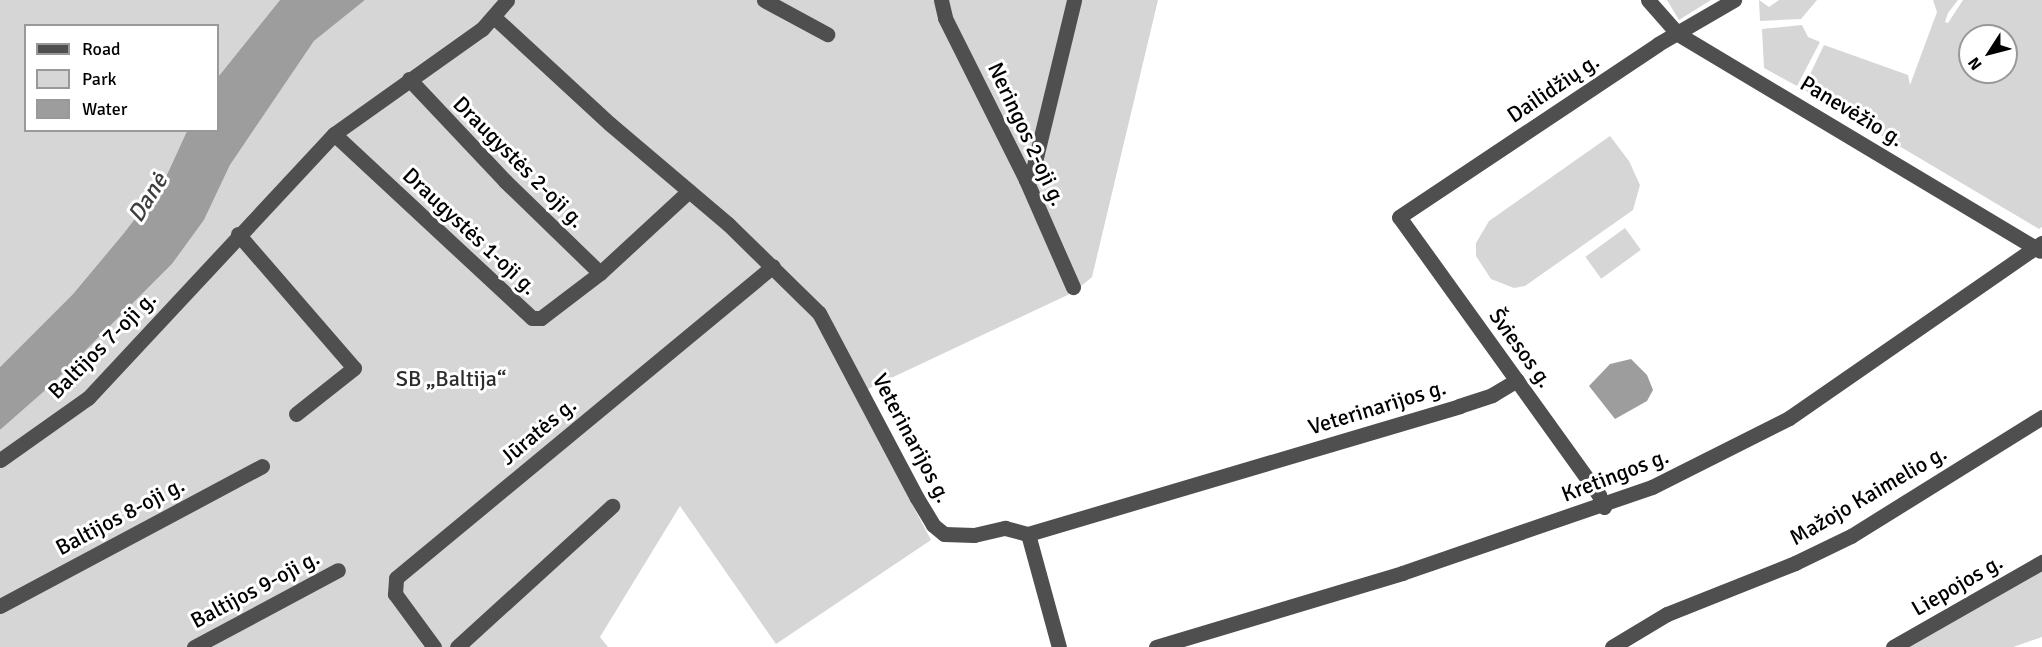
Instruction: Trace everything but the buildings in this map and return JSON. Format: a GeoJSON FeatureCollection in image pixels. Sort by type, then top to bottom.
{"type":"FeatureCollection","features":[{"type":"Feature","properties":{"kind":"street"},"geometry":{"type":"LineString","coordinates":[[495,18],[507,0]]}},
{"type":"Feature","properties":{"kind":"street"},"geometry":{"type":"LineString","coordinates":[[764,0],[827,34]]}},
{"type":"Feature","properties":{"kind":"street","name":"Neringos 2-oji g."},"geometry":{"type":"LineString","coordinates":[[942,0],[945,18],[1026,180],[1073,288]]}},
{"type":"Feature","properties":{"kind":"street"},"geometry":{"type":"LineString","coordinates":[[1026,180],[1032,174],[1074,0]]}},
{"type":"Feature","properties":{"kind":"street","name":"Panevėžio g."},"geometry":{"type":"LineString","coordinates":[[1648,0],[1678,34],[2039,248]]}},
{"type":"Feature","properties":{"kind":"street","name":"Dailidžių g."},"geometry":{"type":"LineString","coordinates":[[1400,217],[1678,34],[1734,0]]}},
{"type":"Feature","properties":{"kind":"street","name":"Baltijos 7-oji g."},"geometry":{"type":"LineString","coordinates":[[0,460],[88,398],[238,234],[334,134],[495,18]]}},
{"type":"Feature","properties":{"kind":"street","name":"Veterinarijos g."},"geometry":{"type":"LineString","coordinates":[[495,18],[773,266],[819,313],[933,525],[944,534],[956,536],[1005,528],[1028,534],[1459,406],[1492,395],[1517,380]]}},
{"type":"Feature","properties":{"kind":"street","name":"Draugystės 2-oji g."},"geometry":{"type":"LineString","coordinates":[[409,79],[600,273]]}},
{"type":"Feature","properties":{"kind":"street","name":"Draugystės 1-oji g."},"geometry":{"type":"LineString","coordinates":[[334,134],[532,318],[541,318],[600,273],[689,190]]}},
{"type":"Feature","properties":{"kind":"street","name":"Šviesos g."},"geometry":{"type":"LineString","coordinates":[[1400,217],[1517,380],[1604,507]]}},
{"type":"Feature","properties":{"kind":"street"},"geometry":{"type":"LineString","coordinates":[[238,234],[354,368],[296,414]]}},
{"type":"Feature","properties":{"kind":"street","name":"Kretingos g."},"geometry":{"type":"LineString","coordinates":[[1156,647],[1604,507],[1711,460],[1789,418],[2039,248]]}},
{"type":"Feature","properties":{"kind":"street","name":"Jūratės g."},"geometry":{"type":"LineString","coordinates":[[434,647],[395,594],[396,578],[773,266]]}},
{"type":"Feature","properties":{"kind":"street","name":"Mažojo Kaimelio g."},"geometry":{"type":"LineString","coordinates":[[1612,647],[1666,614],[1795,563],[1851,536],[2042,417]]}},
{"type":"Feature","properties":{"kind":"street","name":"Baltijos 8-oji g."},"geometry":{"type":"LineString","coordinates":[[0,606],[262,465]]}},
{"type":"Feature","properties":{"kind":"street"},"geometry":{"type":"LineString","coordinates":[[457,647],[612,506]]}},
{"type":"Feature","properties":{"kind":"street"},"geometry":{"type":"LineString","coordinates":[[1028,534],[1059,647]]}},
{"type":"Feature","properties":{"kind":"street","name":"Liepojos g."},"geometry":{"type":"LineString","coordinates":[[1893,647],[2042,562]]}},
{"type":"Feature","properties":{"kind":"street","name":"Baltijos 9-oji g."},"geometry":{"type":"LineString","coordinates":[[194,647],[338,570]]}},
{"type":"Feature","properties":{"kind":"green space"},"geometry":{"type":"Polygon","coordinates":[[[0,0],[280,0],[219,76],[219,24],[24,24],[24,132],[187,132],[165,179],[124,233],[73,294],[0,367],[0,0]]]}},
{"type":"Feature","properties":{"kind":"green space","name":"SB „Baltija“"},"geometry":{"type":"Polygon","coordinates":[[[365,0],[1158,0],[1092,277],[1074,292],[855,395],[931,540],[776,644],[680,506],[600,637],[608,647],[0,647],[0,430],[49,387],[172,264],[204,220],[230,165],[314,41],[365,0]]]}},
{"type":"Feature","properties":{"kind":"green space"},"geometry":{"type":"Polygon","coordinates":[[[1667,0],[1711,0],[1679,20],[1667,0]]]}},
{"type":"Feature","properties":{"kind":"green space"},"geometry":{"type":"Polygon","coordinates":[[[1759,0],[1769,7],[1779,0],[1817,0],[1801,19],[1760,21],[1759,0]]]}},
{"type":"Feature","properties":{"kind":"green space"},"geometry":{"type":"Polygon","coordinates":[[[1933,0],[1958,0],[1948,13],[1945,22],[1948,23],[1963,0],[2042,0],[2042,227],[2039,229],[1803,89],[1824,45],[1908,75],[1910,85],[1937,12],[1933,0]]]}},
{"type":"Feature","properties":{"kind":"green space"},"geometry":{"type":"Polygon","coordinates":[[[1802,25],[1808,37],[1820,42],[1797,86],[1764,68],[1762,29],[1802,25]]]}},
{"type":"Feature","properties":{"kind":"green space"},"geometry":{"type":"Polygon","coordinates":[[[1610,136],[1629,161],[1640,185],[1633,210],[1525,286],[1514,288],[1491,279],[1476,256],[1476,243],[1489,221],[1610,136]]]}},
{"type":"Feature","properties":{"kind":"green space"},"geometry":{"type":"Polygon","coordinates":[[[1625,228],[1641,250],[1601,279],[1585,257],[1625,228]]]}},
{"type":"Feature","properties":{"kind":"green space"},"geometry":{"type":"Polygon","coordinates":[[[2042,568],[2042,637],[2013,647],[1909,647],[2042,568]]]}},
{"type":"Feature","properties":{"kind":"water"},"geometry":{"type":"Polygon","coordinates":[[[280,0],[365,0],[314,41],[230,165],[204,220],[172,264],[49,387],[0,430],[0,367],[73,294],[124,233],[165,179],[187,132],[219,132],[219,76],[280,0]]]}},
{"type":"Feature","properties":{"kind":"water"},"geometry":{"type":"Polygon","coordinates":[[[1631,359],[1647,375],[1653,390],[1647,401],[1615,419],[1589,386],[1610,364],[1631,359]]]}},
{"type":"Feature","properties":{"kind":"water label","name":"Danė"},"geometry":{"type":"Point","coordinates":[148,198]}}]}
